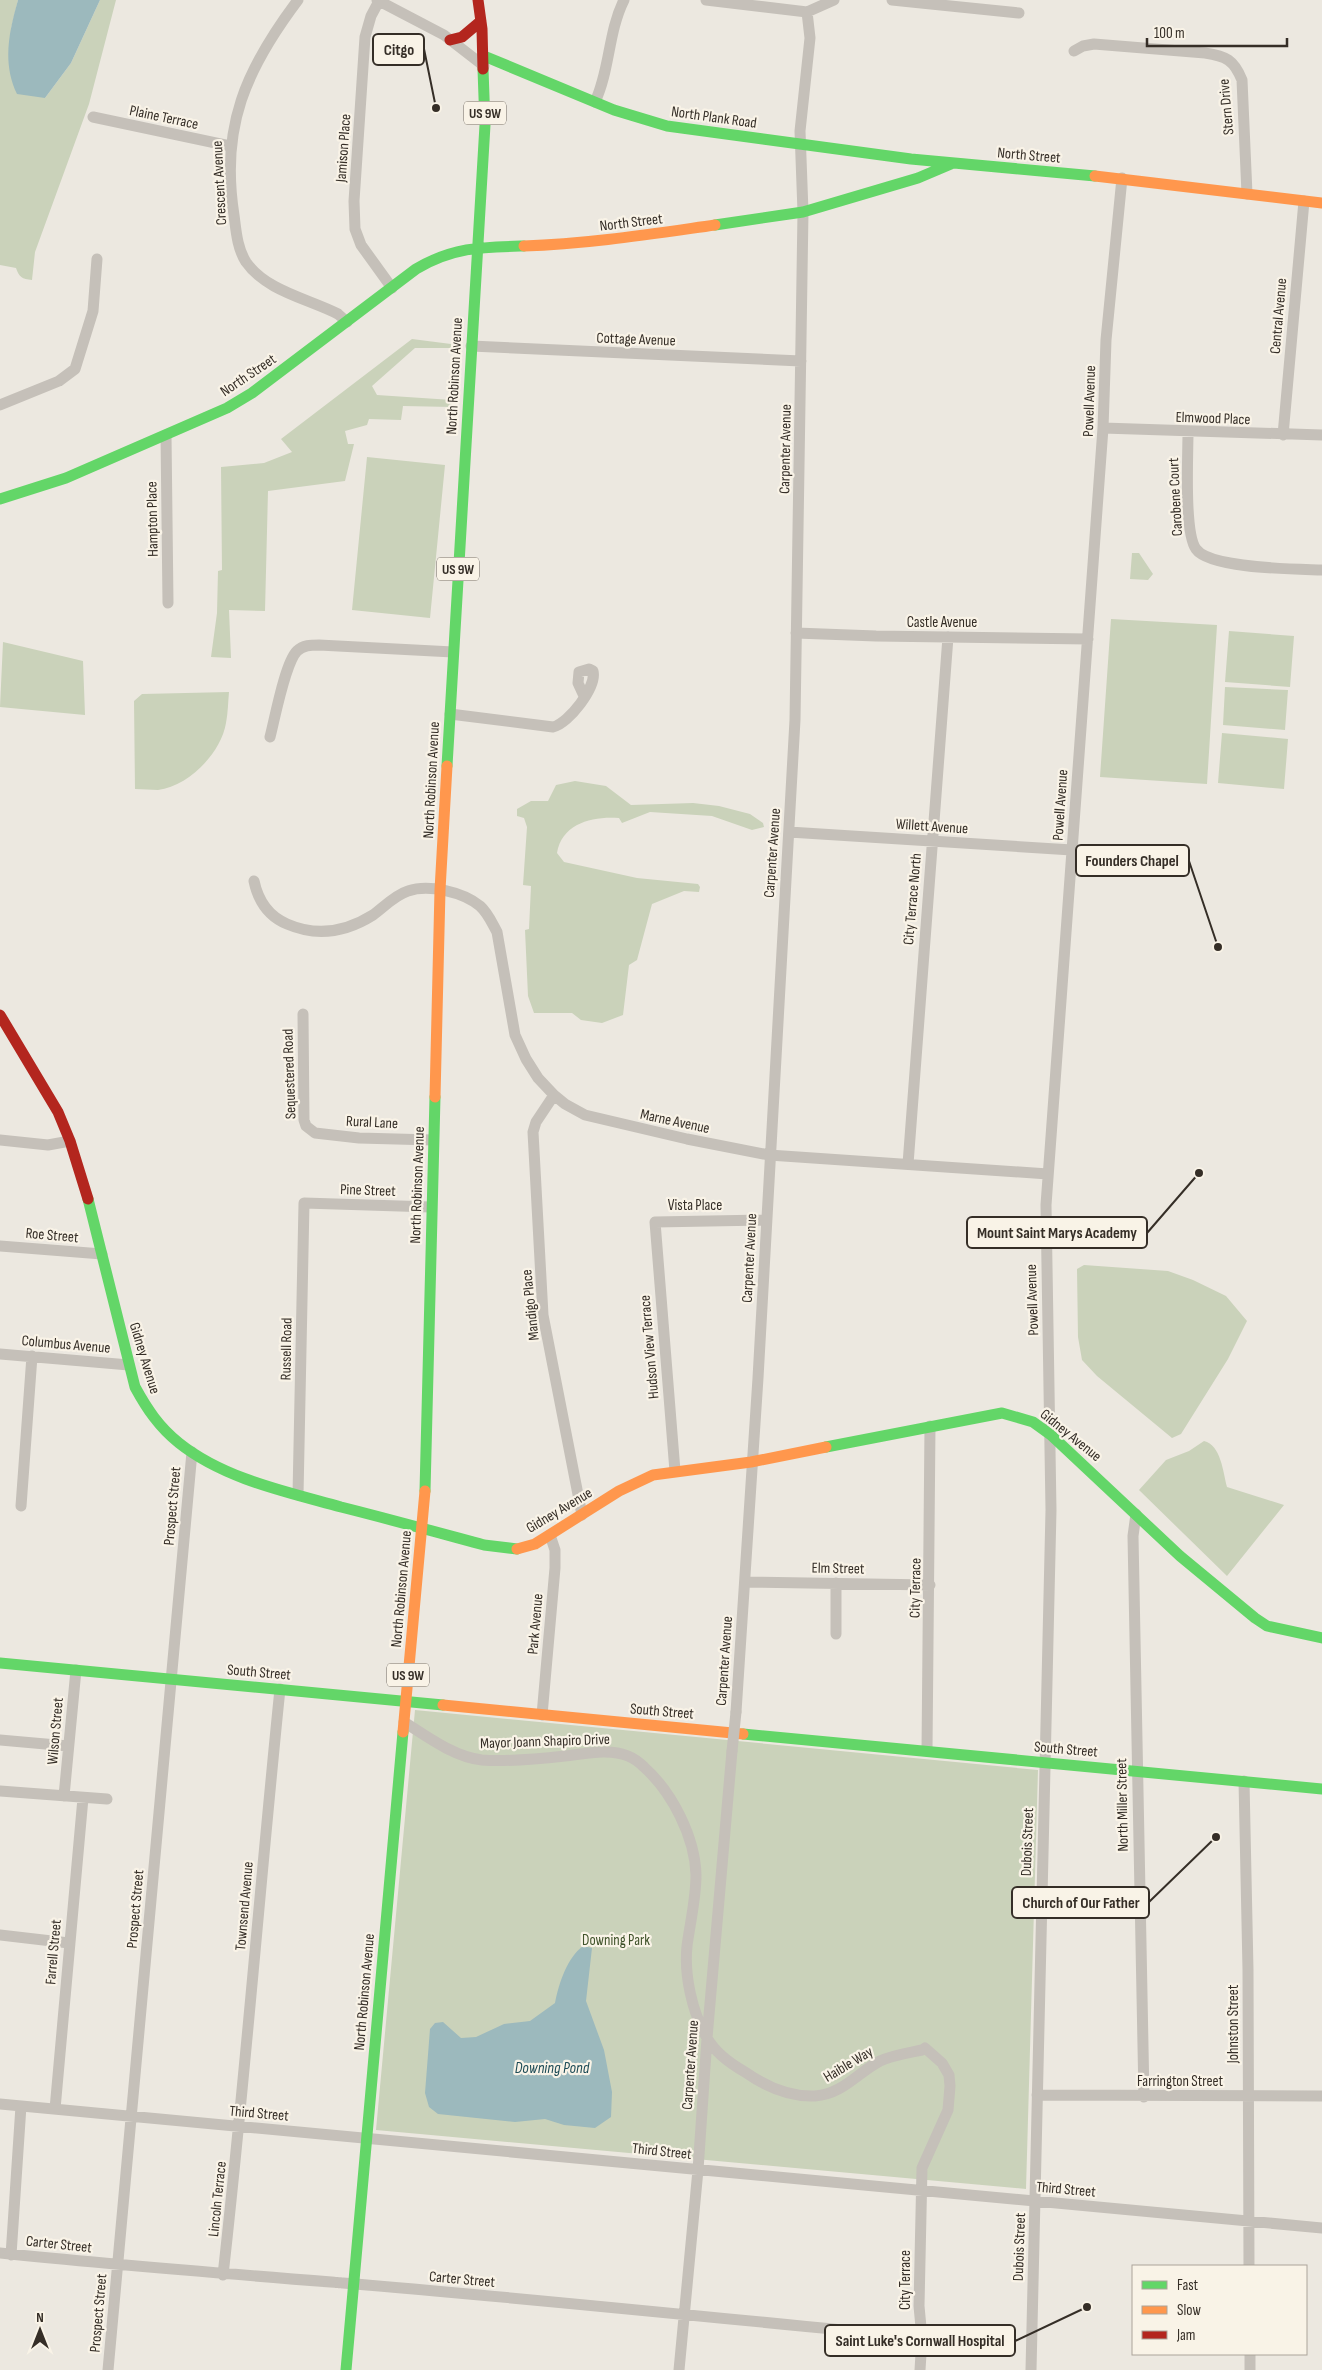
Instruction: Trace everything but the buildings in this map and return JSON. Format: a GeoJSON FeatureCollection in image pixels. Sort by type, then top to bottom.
{"type":"FeatureCollection","features":[{"type":"Feature","properties":{"kind":"main road","name":"North Robinson Avenue"},"geometry":{"type":"LineString","coordinates":[[346,2370],[425,1487],[440,890],[485,125],[484,61],[478,0]]}},
{"type":"Feature","properties":{"kind":"main road"},"geometry":{"type":"LineString","coordinates":[[450,40],[462,37],[481,21]]}},
{"type":"Feature","properties":{"kind":"main road","name":"North Plank Road"},"geometry":{"type":"LineString","coordinates":[[484,61],[630,116],[667,126],[951,164]]}},
{"type":"Feature","properties":{"kind":"main road"},"geometry":{"type":"LineString","coordinates":[[905,181],[904,173],[911,159]]}},
{"type":"Feature","properties":{"kind":"main road","name":"North Street"},"geometry":{"type":"LineString","coordinates":[[0,498],[66,478],[227,408],[252,393],[416,269],[435,258],[455,251],[477,247],[560,244],[627,238],[803,212],[905,181],[951,164],[1122,178],[1322,203]]}},
{"type":"Feature","properties":{"kind":"main road","name":"Gidney Avenue"},"geometry":{"type":"LineString","coordinates":[[0,1015],[53,1104],[70,1141],[102,1254],[135,1387],[151,1415],[161,1427],[192,1452],[233,1473],[298,1495],[484,1545],[519,1549],[535,1544],[633,1482],[653,1475],[752,1462],[1002,1413],[1016,1415],[1034,1422],[1051,1435],[1180,1556],[1255,1618],[1267,1626],[1322,1638]]}},
{"type":"Feature","properties":{"kind":"main road","name":"South Street"},"geometry":{"type":"LineString","coordinates":[[0,1663],[1322,1789]]}},
{"type":"Feature","properties":{"kind":"street","name":"Crescent Avenue"},"geometry":{"type":"LineString","coordinates":[[298,0],[280,24],[246,86],[235,116],[230,146],[232,205],[239,248],[246,262],[256,273],[270,283],[328,309],[347,322]]}},
{"type":"Feature","properties":{"kind":"street","name":"North Plank Road"},"geometry":{"type":"LineString","coordinates":[[378,0],[484,61]]}},
{"type":"Feature","properties":{"kind":"street","name":"Jamison Place"},"geometry":{"type":"LineString","coordinates":[[378,0],[371,16],[366,37],[354,201],[355,229],[361,245],[392,288]]}},
{"type":"Feature","properties":{"kind":"street"},"geometry":{"type":"LineString","coordinates":[[595,102],[606,73],[617,20],[624,0]]}},
{"type":"Feature","properties":{"kind":"street"},"geometry":{"type":"LineString","coordinates":[[706,0],[807,12],[834,0]]}},
{"type":"Feature","properties":{"kind":"street"},"geometry":{"type":"LineString","coordinates":[[892,0],[1019,13]]}},
{"type":"Feature","properties":{"kind":"street","name":"Carpenter Avenue"},"geometry":{"type":"LineString","coordinates":[[679,2370],[698,2170],[707,2038],[736,1712],[758,1378],[765,1220],[789,832],[795,720],[801,361],[803,212],[800,144],[810,38],[807,12]]}},
{"type":"Feature","properties":{"kind":"street","name":"Stern Drive"},"geometry":{"type":"LineString","coordinates":[[1074,51],[1083,46],[1094,44],[1205,53],[1223,55],[1230,59],[1237,67],[1242,80],[1247,194]]}},
{"type":"Feature","properties":{"kind":"street","name":"Plaine Terrace"},"geometry":{"type":"LineString","coordinates":[[92,117],[230,146]]}},
{"type":"Feature","properties":{"kind":"street","name":"Powell Avenue"},"geometry":{"type":"LineString","coordinates":[[1051,1435],[1045,1222],[1103,428],[1106,340],[1122,178]]}},
{"type":"Feature","properties":{"kind":"street","name":"Central Avenue"},"geometry":{"type":"LineString","coordinates":[[1283,435],[1304,201]]}},
{"type":"Feature","properties":{"kind":"street"},"geometry":{"type":"LineString","coordinates":[[0,406],[59,381],[75,369],[93,311],[97,259]]}},
{"type":"Feature","properties":{"kind":"street","name":"Cottage Avenue"},"geometry":{"type":"LineString","coordinates":[[471,346],[801,361]]}},
{"type":"Feature","properties":{"kind":"street","name":"Elmwood Place"},"geometry":{"type":"LineString","coordinates":[[1103,428],[1322,436]]}},
{"type":"Feature","properties":{"kind":"street","name":"Carobene Court"},"geometry":{"type":"LineString","coordinates":[[1188,432],[1190,532],[1197,551],[1207,558],[1225,564],[1322,570]]}},
{"type":"Feature","properties":{"kind":"street","name":"Hampton Place"},"geometry":{"type":"LineString","coordinates":[[166,435],[168,603]]}},
{"type":"Feature","properties":{"kind":"street","name":"Castle Avenue"},"geometry":{"type":"LineString","coordinates":[[796,633],[1088,639]]}},
{"type":"Feature","properties":{"kind":"street","name":"City Terrace North"},"geometry":{"type":"LineString","coordinates":[[908,1164],[948,637]]}},
{"type":"Feature","properties":{"kind":"street"},"geometry":{"type":"LineString","coordinates":[[270,736],[282,692],[298,649],[308,645],[319,645],[454,652]]}},
{"type":"Feature","properties":{"kind":"street"},"geometry":{"type":"LineString","coordinates":[[450,714],[553,727],[560,725],[569,718],[584,696]]}},
{"type":"Feature","properties":{"kind":"street","name":"Willett Avenue"},"geometry":{"type":"LineString","coordinates":[[789,832],[1072,850]]}},
{"type":"Feature","properties":{"kind":"street","name":"Marne Avenue"},"geometry":{"type":"LineString","coordinates":[[254,881],[257,897],[282,922],[300,930],[317,933],[337,931],[355,924],[407,891],[440,890],[470,899],[481,907],[490,918],[497,932],[515,1035],[526,1059],[538,1078],[554,1095],[565,1104],[592,1117],[686,1139],[769,1154],[1048,1174]]}},
{"type":"Feature","properties":{"kind":"street","name":"Sequestered Road"},"geometry":{"type":"LineString","coordinates":[[303,1014],[304,1120],[311,1131]]}},
{"type":"Feature","properties":{"kind":"street","name":"Mandigo Place"},"geometry":{"type":"LineString","coordinates":[[554,1095],[536,1122],[533,1132],[543,1315],[582,1515]]}},
{"type":"Feature","properties":{"kind":"street","name":"Rural Lane"},"geometry":{"type":"LineString","coordinates":[[311,1131],[359,1138],[433,1140]]}},
{"type":"Feature","properties":{"kind":"street"},"geometry":{"type":"LineString","coordinates":[[0,1140],[48,1146],[70,1141]]}},
{"type":"Feature","properties":{"kind":"street","name":"Pine Street"},"geometry":{"type":"LineString","coordinates":[[304,1203],[431,1207]]}},
{"type":"Feature","properties":{"kind":"street","name":"Russell Road"},"geometry":{"type":"LineString","coordinates":[[298,1495],[304,1203]]}},
{"type":"Feature","properties":{"kind":"street","name":"Vista Place"},"geometry":{"type":"LineString","coordinates":[[655,1222],[765,1220]]}},
{"type":"Feature","properties":{"kind":"street","name":"Hudson View Terrace"},"geometry":{"type":"LineString","coordinates":[[655,1222],[676,1471]]}},
{"type":"Feature","properties":{"kind":"street","name":"Roe Street"},"geometry":{"type":"LineString","coordinates":[[0,1246],[102,1254]]}},
{"type":"Feature","properties":{"kind":"street","name":"Columbus Avenue"},"geometry":{"type":"LineString","coordinates":[[0,1354],[129,1365]]}},
{"type":"Feature","properties":{"kind":"street"},"geometry":{"type":"LineString","coordinates":[[21,1506],[32,1356]]}},
{"type":"Feature","properties":{"kind":"street","name":"City Terrace"},"geometry":{"type":"LineString","coordinates":[[927,1751],[930,1426]]}},
{"type":"Feature","properties":{"kind":"street","name":"Dubois Street"},"geometry":{"type":"LineString","coordinates":[[1031,2370],[1051,1435]]}},
{"type":"Feature","properties":{"kind":"street","name":"Prospect Street"},"geometry":{"type":"LineString","coordinates":[[108,2370],[192,1452]]}},
{"type":"Feature","properties":{"kind":"street","name":"North Miller Street"},"geometry":{"type":"LineString","coordinates":[[1136,1514],[1133,1536],[1144,2096]]}},
{"type":"Feature","properties":{"kind":"street","name":"Park Avenue"},"geometry":{"type":"LineString","coordinates":[[542,1715],[555,1568],[555,1550],[550,1535]]}},
{"type":"Feature","properties":{"kind":"street","name":"Elm Street"},"geometry":{"type":"LineString","coordinates":[[745,1582],[930,1585]]}},
{"type":"Feature","properties":{"kind":"street"},"geometry":{"type":"LineString","coordinates":[[836,1583],[836,1634]]}},
{"type":"Feature","properties":{"kind":"street","name":"Wilson Street"},"geometry":{"type":"LineString","coordinates":[[64,1796],[76,1670]]}},
{"type":"Feature","properties":{"kind":"street","name":"Townsend Avenue"},"geometry":{"type":"LineString","coordinates":[[240,2126],[265,1831],[280,1689]]}},
{"type":"Feature","properties":{"kind":"street","name":"Mayor Joann Shapiro Drive"},"geometry":{"type":"LineString","coordinates":[[404,1722],[451,1749],[481,1760],[522,1759],[609,1752],[627,1756],[642,1764],[655,1776],[679,1816],[693,1852],[696,1875],[687,1948],[687,1968],[694,2007],[707,2038]]}},
{"type":"Feature","properties":{"kind":"street"},"geometry":{"type":"LineString","coordinates":[[0,1740],[68,1746]]}},
{"type":"Feature","properties":{"kind":"street","name":"Johnston Street"},"geometry":{"type":"LineString","coordinates":[[1244,1781],[1250,2265]]}},
{"type":"Feature","properties":{"kind":"street"},"geometry":{"type":"LineString","coordinates":[[0,1791],[107,1799]]}},
{"type":"Feature","properties":{"kind":"street","name":"Farrell Street"},"geometry":{"type":"LineString","coordinates":[[55,2109],[83,1798]]}},
{"type":"Feature","properties":{"kind":"street"},"geometry":{"type":"LineString","coordinates":[[0,1935],[69,1943]]}},
{"type":"Feature","properties":{"kind":"street","name":"Haible Way"},"geometry":{"type":"LineString","coordinates":[[707,2038],[732,2064],[758,2082],[791,2094],[812,2096],[829,2094],[842,2088],[880,2062],[926,2048],[942,2063],[948,2075],[950,2086],[948,2110],[922,2168],[922,2190]]}},
{"type":"Feature","properties":{"kind":"street","name":"Farrington Street"},"geometry":{"type":"LineString","coordinates":[[1038,2096],[1322,2096]]}},
{"type":"Feature","properties":{"kind":"street","name":"Third Street"},"geometry":{"type":"LineString","coordinates":[[0,2104],[1322,2228]]}},
{"type":"Feature","properties":{"kind":"street"},"geometry":{"type":"LineString","coordinates":[[6,2254],[21,2106]]}},
{"type":"Feature","properties":{"kind":"street","name":"Lincoln Terrace"},"geometry":{"type":"LineString","coordinates":[[223,2275],[240,2126]]}},
{"type":"Feature","properties":{"kind":"street","name":"City Terrace"},"geometry":{"type":"LineString","coordinates":[[920,2370],[922,2338],[919,2306],[922,2190]]}},
{"type":"Feature","properties":{"kind":"street","name":"Carter Street"},"geometry":{"type":"LineString","coordinates":[[6,2254],[223,2275],[683,2314],[922,2338]]}},
{"type":"Feature","properties":{"kind":"street"},"geometry":{"type":"LineString","coordinates":[[1250,2355],[1250,2370]]}},
{"type":"Feature","properties":{"kind":"green space"},"geometry":{"type":"Polygon","coordinates":[[[0,0],[18,0],[11,29],[45,98],[71,63],[100,0],[116,0],[89,104],[35,252],[32,280],[21,277],[16,268],[0,265],[0,0]]]}},
{"type":"Feature","properties":{"kind":"green space"},"geometry":{"type":"Polygon","coordinates":[[[412,339],[451,344],[451,348],[415,348],[372,386],[377,395],[452,400],[452,407],[403,406],[401,420],[369,419],[367,425],[345,431],[348,444],[354,444],[345,481],[268,491],[265,611],[229,610],[231,658],[211,657],[217,613],[218,571],[222,570],[221,467],[264,463],[292,452],[281,439],[412,339]]]}},
{"type":"Feature","properties":{"kind":"green space"},"geometry":{"type":"Polygon","coordinates":[[[367,457],[445,465],[430,618],[352,610],[367,457]]]}},
{"type":"Feature","properties":{"kind":"green space"},"geometry":{"type":"Polygon","coordinates":[[[1132,553],[1139,553],[1153,574],[1148,580],[1130,579],[1132,553]]]}},
{"type":"Feature","properties":{"kind":"green space"},"geometry":{"type":"Polygon","coordinates":[[[1111,619],[1217,625],[1207,784],[1100,777],[1111,619]]]}},
{"type":"Feature","properties":{"kind":"green space"},"geometry":{"type":"Polygon","coordinates":[[[1229,631],[1294,636],[1290,687],[1225,682],[1229,631]]]}},
{"type":"Feature","properties":{"kind":"green space"},"geometry":{"type":"Polygon","coordinates":[[[3,642],[83,661],[85,715],[0,707],[3,642]]]}},
{"type":"Feature","properties":{"kind":"green space"},"geometry":{"type":"Polygon","coordinates":[[[1225,687],[1288,690],[1285,730],[1223,725],[1225,687]]]}},
{"type":"Feature","properties":{"kind":"green space"},"geometry":{"type":"Polygon","coordinates":[[[229,692],[227,719],[223,734],[218,746],[202,766],[192,775],[170,787],[158,790],[135,789],[134,701],[142,694],[229,692]]]}},
{"type":"Feature","properties":{"kind":"green space"},"geometry":{"type":"Polygon","coordinates":[[[1222,733],[1288,739],[1284,789],[1218,783],[1222,733]]]}},
{"type":"Feature","properties":{"kind":"green space"},"geometry":{"type":"Polygon","coordinates":[[[575,781],[606,786],[631,805],[693,803],[719,806],[750,814],[763,823],[764,827],[752,830],[712,816],[650,812],[622,823],[619,818],[589,820],[572,828],[565,835],[557,853],[564,862],[637,878],[698,884],[700,887],[699,892],[684,891],[652,904],[637,960],[629,965],[623,1015],[602,1023],[581,1020],[572,1013],[534,1013],[528,996],[525,930],[529,929],[531,886],[523,885],[527,827],[524,818],[517,816],[517,809],[531,801],[548,801],[556,785],[575,781]]]}},
{"type":"Feature","properties":{"kind":"green space"},"geometry":{"type":"Polygon","coordinates":[[[1084,1265],[1168,1271],[1193,1280],[1226,1296],[1247,1321],[1228,1359],[1181,1434],[1172,1438],[1097,1376],[1082,1360],[1078,1337],[1077,1269],[1084,1265]]]}},
{"type":"Feature","properties":{"kind":"green space"},"geometry":{"type":"Polygon","coordinates":[[[1204,1441],[1210,1444],[1218,1453],[1227,1487],[1284,1505],[1227,1576],[1139,1490],[1166,1460],[1189,1451],[1204,1441]]]}},
{"type":"Feature","properties":{"kind":"green space","name":"Downing Park"},"geometry":{"type":"Polygon","coordinates":[[[415,1710],[1038,1770],[1026,2189],[376,2130],[415,1710]]]}},
{"type":"Feature","properties":{"kind":"water"},"geometry":{"type":"Polygon","coordinates":[[[18,0],[100,0],[71,63],[45,98],[17,94],[12,82],[8,47],[18,0]]]}},
{"type":"Feature","properties":{"kind":"water","name":"Downing Pond"},"geometry":{"type":"Polygon","coordinates":[[[583,1946],[592,1948],[586,2001],[604,2050],[612,2092],[611,2117],[595,2128],[564,2125],[545,2119],[515,2122],[438,2114],[429,2107],[425,2093],[430,2029],[435,2023],[443,2022],[461,2038],[476,2037],[504,2024],[530,2021],[555,2003],[561,1979],[568,1964],[583,1946]]]}},
{"type":"Feature","properties":{"kind":"traffic: fast"},"geometry":{"type":"LineString","coordinates":[[484,56],[614,110],[667,126],[911,159],[1095,176]]}},
{"type":"Feature","properties":{"kind":"traffic: fast"},"geometry":{"type":"LineString","coordinates":[[447,766],[485,125],[483,69]]}},
{"type":"Feature","properties":{"kind":"traffic: fast"},"geometry":{"type":"LineString","coordinates":[[715,225],[803,212],[918,178],[951,164]]}},
{"type":"Feature","properties":{"kind":"traffic: fast"},"geometry":{"type":"LineString","coordinates":[[0,499],[66,478],[227,408],[252,393],[416,269],[430,262],[455,252],[481,248],[524,246]]}},
{"type":"Feature","properties":{"kind":"traffic: fast"},"geometry":{"type":"LineString","coordinates":[[425,1491],[435,1097]]}},
{"type":"Feature","properties":{"kind":"traffic: fast"},"geometry":{"type":"LineString","coordinates":[[88,1199],[135,1387],[154,1417],[165,1431],[179,1443],[216,1466],[278,1490],[484,1545],[517,1549]]}},
{"type":"Feature","properties":{"kind":"traffic: fast"},"geometry":{"type":"LineString","coordinates":[[826,1447],[1002,1413],[1033,1422],[1051,1435],[1180,1556],[1255,1618],[1267,1626],[1322,1638]]}},
{"type":"Feature","properties":{"kind":"traffic: fast"},"geometry":{"type":"LineString","coordinates":[[0,1663],[443,1705]]}},
{"type":"Feature","properties":{"kind":"traffic: fast"},"geometry":{"type":"LineString","coordinates":[[346,2370],[403,1732]]}},
{"type":"Feature","properties":{"kind":"traffic: fast"},"geometry":{"type":"LineString","coordinates":[[743,1734],[1322,1789]]}},
{"type":"Feature","properties":{"kind":"traffic: slow"},"geometry":{"type":"LineString","coordinates":[[1095,176],[1322,203]]}},
{"type":"Feature","properties":{"kind":"traffic: slow"},"geometry":{"type":"LineString","coordinates":[[524,246],[596,241],[715,225]]}},
{"type":"Feature","properties":{"kind":"traffic: slow"},"geometry":{"type":"LineString","coordinates":[[435,1097],[440,890],[447,766]]}},
{"type":"Feature","properties":{"kind":"traffic: slow"},"geometry":{"type":"LineString","coordinates":[[517,1549],[535,1544],[619,1491],[653,1475],[751,1462],[826,1447]]}},
{"type":"Feature","properties":{"kind":"traffic: slow"},"geometry":{"type":"LineString","coordinates":[[403,1732],[425,1491]]}},
{"type":"Feature","properties":{"kind":"traffic: slow"},"geometry":{"type":"LineString","coordinates":[[443,1705],[743,1734]]}},
{"type":"Feature","properties":{"kind":"traffic: jam"},"geometry":{"type":"LineString","coordinates":[[478,0],[482,29],[483,69]]}},
{"type":"Feature","properties":{"kind":"traffic: jam"},"geometry":{"type":"LineString","coordinates":[[450,40],[462,37],[481,21]]}},
{"type":"Feature","properties":{"kind":"traffic: jam"},"geometry":{"type":"LineString","coordinates":[[0,1015],[58,1112],[70,1141],[88,1199]]}},
{"type":"Feature","properties":{"kind":"place","name":"Citgo"},"geometry":{"type":"Point","coordinates":[436,108]}},
{"type":"Feature","properties":{"kind":"place","name":"Founders Chapel"},"geometry":{"type":"Point","coordinates":[1218,947]}},
{"type":"Feature","properties":{"kind":"place","name":"Mount Saint Marys Academy"},"geometry":{"type":"Point","coordinates":[1199,1173]}},
{"type":"Feature","properties":{"kind":"place","name":"Church of Our Father"},"geometry":{"type":"Point","coordinates":[1216,1837]}},
{"type":"Feature","properties":{"kind":"place","name":"Saint Luke's Cornwall Hospital"},"geometry":{"type":"Point","coordinates":[1087,2307]}}]}
